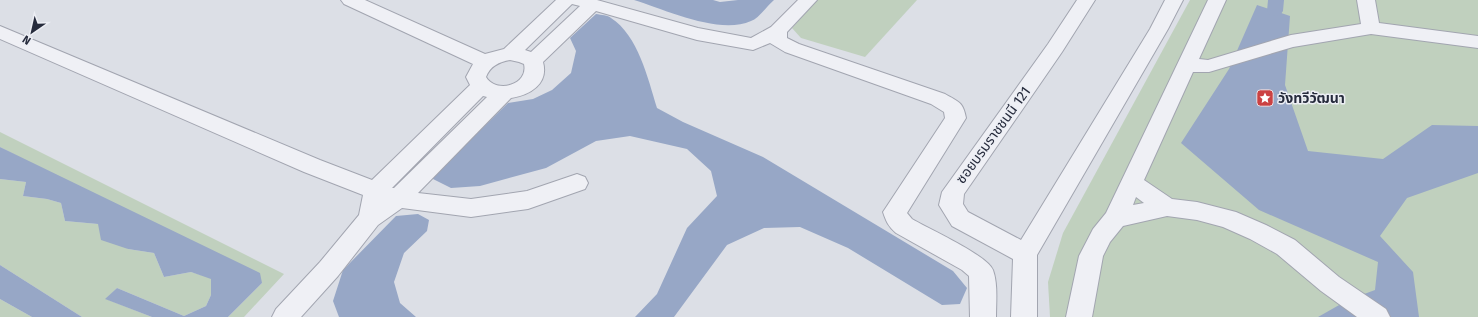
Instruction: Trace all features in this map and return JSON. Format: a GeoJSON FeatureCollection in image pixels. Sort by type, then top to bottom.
{"type":"FeatureCollection","features":[{"type":"Feature","properties":{"kind":"street"},"geometry":{"type":"LineString","coordinates":[[350,0],[486,62]]}},
{"type":"Feature","properties":{"kind":"street"},"geometry":{"type":"LineString","coordinates":[[510,54],[566,0]]}},
{"type":"Feature","properties":{"kind":"street"},"geometry":{"type":"LineString","coordinates":[[533,62],[585,2],[697,34],[753,44],[778,31],[808,0]]}},
{"type":"Feature","properties":{"kind":"street","name":"ซอยบรมราชชนนี 121"},"geometry":{"type":"LineString","coordinates":[[1026,254],[960,219],[951,205],[953,192],[1055,48],[1086,0]]}},
{"type":"Feature","properties":{"kind":"street"},"geometry":{"type":"LineString","coordinates":[[1024,317],[1026,254],[1159,29],[1174,0]]}},
{"type":"Feature","properties":{"kind":"street"},"geometry":{"type":"LineString","coordinates":[[1079,317],[1091,256],[1101,236],[1115,218],[1188,65],[1217,0]]}},
{"type":"Feature","properties":{"kind":"street"},"geometry":{"type":"LineString","coordinates":[[1366,0],[1371,28]]}},
{"type":"Feature","properties":{"kind":"street"},"geometry":{"type":"LineString","coordinates":[[1188,65],[1209,66],[1292,41],[1371,28],[1478,42]]}},
{"type":"Feature","properties":{"kind":"street"},"geometry":{"type":"LineString","coordinates":[[778,31],[778,41],[792,48],[938,99],[954,108],[956,118],[896,212],[896,220],[904,226],[971,263],[981,271],[983,282],[983,317]]}},
{"type":"Feature","properties":{"kind":"street"},"geometry":{"type":"LineString","coordinates":[[0,32],[312,166],[398,199],[471,208],[528,200],[577,183]]}},
{"type":"Feature","properties":{"kind":"street"},"geometry":{"type":"LineString","coordinates":[[510,54],[524,56],[533,62],[536,66],[536,72],[529,84],[513,91],[504,93],[495,92],[480,86],[476,77],[481,66],[486,62],[502,55],[510,54]]}},
{"type":"Feature","properties":{"kind":"street"},"geometry":{"type":"LineString","coordinates":[[370,218],[375,191],[480,86]]}},
{"type":"Feature","properties":{"kind":"street"},"geometry":{"type":"LineString","coordinates":[[285,317],[329,269],[370,218],[398,199],[504,93]]}},
{"type":"Feature","properties":{"kind":"street"},"geometry":{"type":"LineString","coordinates":[[1131,182],[1167,207]]}},
{"type":"Feature","properties":{"kind":"street"},"geometry":{"type":"LineString","coordinates":[[1115,218],[1167,207],[1197,211],[1228,219],[1286,246],[1330,284],[1376,317]]}},
{"type":"Feature","properties":{"kind":"green space"},"geometry":{"type":"Polygon","coordinates":[[[817,0],[917,0],[865,57],[801,38],[792,28],[817,0]]]}},
{"type":"Feature","properties":{"kind":"green space","name":"วังทวีวัฒนา"},"geometry":{"type":"Polygon","coordinates":[[[1190,0],[1478,0],[1478,317],[1050,317],[1048,282],[1063,233],[1190,0]]]}},
{"type":"Feature","properties":{"kind":"green space"},"geometry":{"type":"Polygon","coordinates":[[[0,132],[284,274],[244,317],[228,317],[262,283],[0,147],[0,132]]]}},
{"type":"Feature","properties":{"kind":"green space"},"geometry":{"type":"Polygon","coordinates":[[[0,179],[26,182],[23,196],[47,199],[61,203],[65,221],[98,224],[128,249],[154,253],[164,277],[191,272],[211,278],[211,295],[206,306],[184,316],[117,288],[106,299],[152,317],[82,317],[0,265],[0,179]]]}},
{"type":"Feature","properties":{"kind":"green space"},"geometry":{"type":"Polygon","coordinates":[[[0,299],[32,317],[0,317],[0,299]]]}},
{"type":"Feature","properties":{"kind":"water"},"geometry":{"type":"Polygon","coordinates":[[[634,0],[713,0],[720,2],[738,0],[774,0],[760,15],[751,21],[738,25],[724,25],[692,20],[634,0]]]}},
{"type":"Feature","properties":{"kind":"water"},"geometry":{"type":"Polygon","coordinates":[[[1257,5],[1290,16],[1285,85],[1308,151],[1383,159],[1432,125],[1478,126],[1478,173],[1407,198],[1380,236],[1413,272],[1419,317],[1318,317],[1348,300],[1375,290],[1378,262],[1259,210],[1181,143],[1229,69],[1257,5]]]}},
{"type":"Feature","properties":{"kind":"water"},"geometry":{"type":"Polygon","coordinates":[[[596,14],[610,17],[628,35],[641,58],[657,108],[683,122],[763,157],[953,271],[967,288],[960,304],[942,305],[848,248],[800,227],[764,228],[727,245],[674,317],[635,317],[657,294],[687,228],[717,196],[711,171],[687,149],[630,136],[596,141],[546,168],[480,186],[451,188],[431,178],[508,103],[533,99],[552,90],[571,73],[576,51],[570,38],[596,14]]]}},
{"type":"Feature","properties":{"kind":"water"},"geometry":{"type":"Polygon","coordinates":[[[0,147],[260,273],[262,283],[228,317],[152,317],[105,299],[117,288],[184,316],[206,306],[211,295],[211,279],[191,272],[164,277],[154,253],[128,249],[101,240],[98,224],[65,221],[61,203],[47,199],[23,196],[26,182],[0,179],[0,147]]]}},
{"type":"Feature","properties":{"kind":"water"},"geometry":{"type":"Polygon","coordinates":[[[418,214],[429,220],[427,231],[404,253],[394,282],[400,303],[416,317],[339,317],[333,301],[343,270],[396,216],[418,214]]]}},
{"type":"Feature","properties":{"kind":"water"},"geometry":{"type":"Polygon","coordinates":[[[0,265],[82,317],[32,317],[0,299],[0,265]]]}},
{"type":"Feature","properties":{"kind":"waterway"},"geometry":{"type":"LineString","coordinates":[[1275,11],[1276,0]]}},
{"type":"Feature","properties":{"kind":"place","name":"วังทวีวัฒนา"},"geometry":{"type":"Point","coordinates":[1265,98]}}]}
